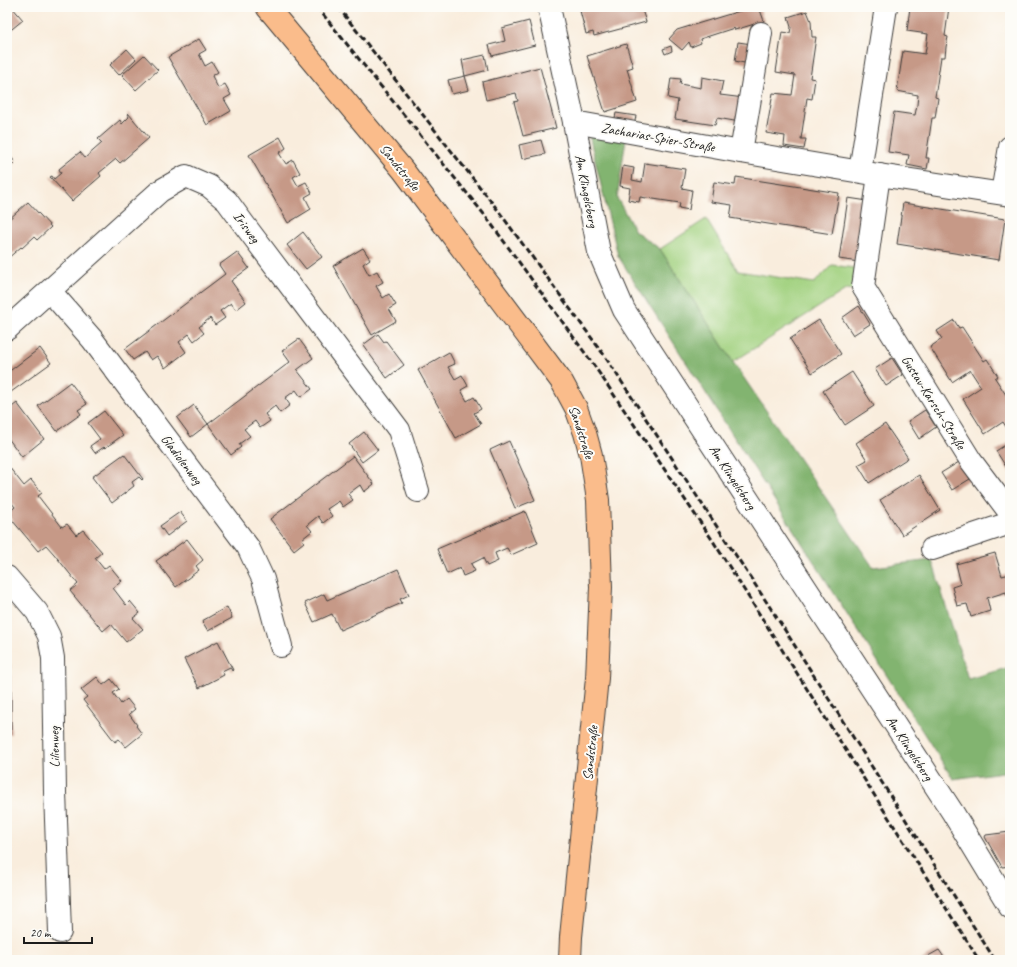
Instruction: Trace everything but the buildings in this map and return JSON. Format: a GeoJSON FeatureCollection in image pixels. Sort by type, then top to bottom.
{"type":"FeatureCollection","features":[{"type":"Feature","properties":{"kind":"main road","name":"Sandstraße"},"geometry":{"type":"LineString","coordinates":[[267,7],[404,170],[553,369],[562,382],[572,402],[585,433],[591,455],[598,500],[601,586],[597,678],[570,960]]}},
{"type":"Feature","properties":{"kind":"street","name":"Am Klingelsberg"},"geometry":{"type":"LineString","coordinates":[[549,7],[574,122],[599,252],[624,310],[953,813],[1010,907]]}},
{"type":"Feature","properties":{"kind":"street"},"geometry":{"type":"LineString","coordinates":[[870,173],[886,7]]}},
{"type":"Feature","properties":{"kind":"street"},"geometry":{"type":"LineString","coordinates":[[741,152],[761,33]]}},
{"type":"Feature","properties":{"kind":"street","name":"Zacharias-Spier-Straße"},"geometry":{"type":"LineString","coordinates":[[574,122],[741,152],[1006,194],[1010,147]]}},
{"type":"Feature","properties":{"kind":"street","name":"Gustav-Karsch-Straße"},"geometry":{"type":"LineString","coordinates":[[870,173],[863,287],[971,461],[1010,513]]}},
{"type":"Feature","properties":{"kind":"street","name":"Irisweg"},"geometry":{"type":"LineString","coordinates":[[7,329],[160,191],[186,176],[209,186],[227,201],[399,430],[418,491]]}},
{"type":"Feature","properties":{"kind":"street","name":"Gladiolenweg"},"geometry":{"type":"LineString","coordinates":[[50,291],[92,339],[248,546],[263,579],[281,646]]}},
{"type":"Feature","properties":{"kind":"street"},"geometry":{"type":"LineString","coordinates":[[932,549],[1010,523]]}},
{"type":"Feature","properties":{"kind":"street","name":"Lilienweg"},"geometry":{"type":"LineString","coordinates":[[7,577],[37,612],[49,636],[52,650],[55,800],[60,932]]}},
{"type":"Feature","properties":{"kind":"green space"},"geometry":{"type":"Polygon","coordinates":[[[589,135],[626,139],[617,198],[635,231],[660,249],[733,362],[873,567],[932,560],[968,679],[1010,667],[1010,771],[953,779],[618,256],[589,135]]]}},
{"type":"Feature","properties":{"kind":"green space"},"geometry":{"type":"Polygon","coordinates":[[[706,219],[738,271],[814,283],[832,265],[861,269],[857,291],[847,289],[733,362],[660,249],[706,219]]]}},
{"type":"Feature","properties":{"kind":"railway"},"geometry":{"type":"LineString","coordinates":[[317,7],[487,218],[593,364],[713,541],[979,960]]}},
{"type":"Feature","properties":{"kind":"railway"},"geometry":{"type":"LineString","coordinates":[[338,7],[497,209],[604,355],[781,624],[995,960]]}}]}
